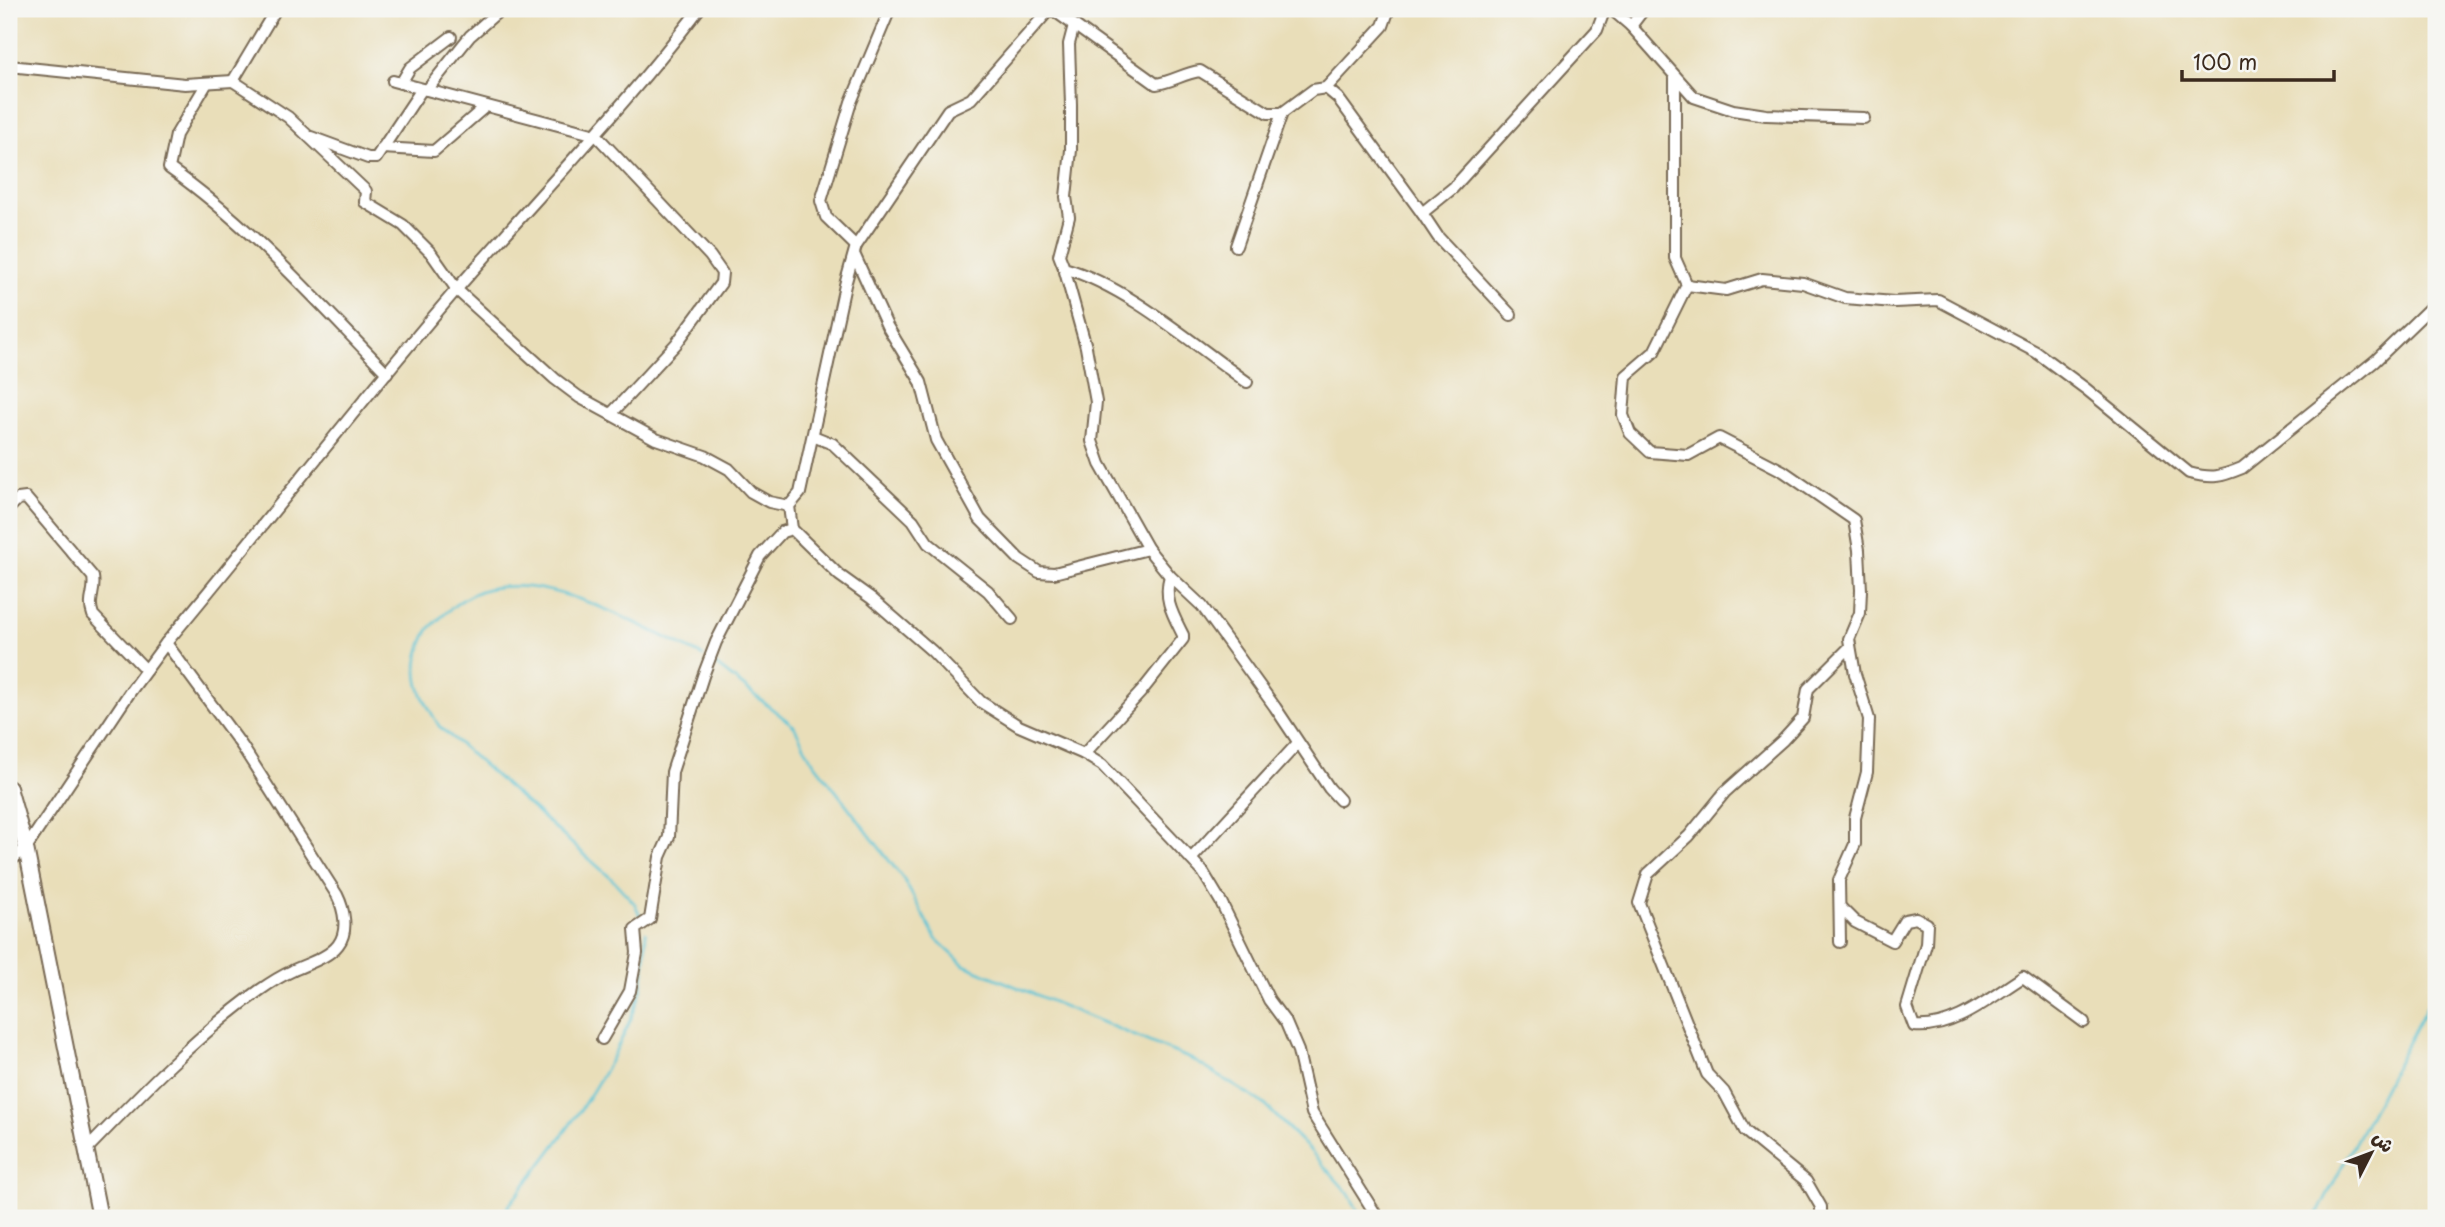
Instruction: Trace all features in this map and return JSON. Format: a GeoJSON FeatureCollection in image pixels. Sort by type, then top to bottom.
{"type":"FeatureCollection","features":[{"type":"Feature","properties":{"kind":"main road"},"geometry":{"type":"LineString","coordinates":[[9,788],[26,848],[100,1218]]}},
{"type":"Feature","properties":{"kind":"street"},"geometry":{"type":"LineString","coordinates":[[233,81],[276,9]]}},
{"type":"Feature","properties":{"kind":"street"},"geometry":{"type":"LineString","coordinates":[[307,135],[368,158],[376,158],[425,90],[470,36],[500,9]]}},
{"type":"Feature","properties":{"kind":"street"},"geometry":{"type":"LineString","coordinates":[[9,862],[26,848],[166,643],[387,373],[457,290],[596,135],[699,9]]}},
{"type":"Feature","properties":{"kind":"street"},"geometry":{"type":"LineString","coordinates":[[890,9],[851,102],[821,201],[826,217],[855,251],[887,326],[921,383],[936,440],[980,519],[1000,541],[1019,559],[1039,572],[1054,573],[1148,549]]}},
{"type":"Feature","properties":{"kind":"street"},"geometry":{"type":"LineString","coordinates":[[1035,9],[1056,12],[1156,83],[1172,82],[1190,72],[1200,71],[1268,113],[1282,113]]}},
{"type":"Feature","properties":{"kind":"street"},"geometry":{"type":"LineString","coordinates":[[1236,246],[1282,113],[1313,90],[1326,88],[1383,26],[1389,9]]}},
{"type":"Feature","properties":{"kind":"street"},"geometry":{"type":"LineString","coordinates":[[1422,214],[1453,188],[1597,30],[1605,9]]}},
{"type":"Feature","properties":{"kind":"street"},"geometry":{"type":"LineString","coordinates":[[1611,9],[1631,26],[1694,97],[1733,110],[1766,115],[1864,118]]}},
{"type":"Feature","properties":{"kind":"street"},"geometry":{"type":"LineString","coordinates":[[1631,26],[1644,9]]}},
{"type":"Feature","properties":{"kind":"street"},"geometry":{"type":"LineString","coordinates":[[1049,10],[971,99],[948,110],[855,251],[845,285],[800,493],[789,506],[792,529],[839,575],[871,598],[932,651],[981,702],[1019,726],[1084,754],[1102,765],[1203,872],[1269,1000],[1286,1023],[1298,1051],[1312,1113],[1378,1218]]}},
{"type":"Feature","properties":{"kind":"street"},"geometry":{"type":"LineString","coordinates":[[1074,25],[1069,44],[1071,117],[1066,197],[1069,217],[1059,255],[1086,347],[1096,402],[1092,441],[1100,464],[1148,549],[1170,576],[1202,606],[1340,800]]}},
{"type":"Feature","properties":{"kind":"street"},"geometry":{"type":"LineString","coordinates":[[451,37],[410,68],[397,82],[596,135],[710,256],[722,273],[721,283],[676,344],[611,414]]}},
{"type":"Feature","properties":{"kind":"street"},"geometry":{"type":"LineString","coordinates":[[9,66],[185,84],[233,81],[288,117],[366,191],[365,202],[403,225],[431,254],[457,290],[555,379],[579,397],[656,439],[705,456],[729,469],[751,492],[769,502],[789,506]]}},
{"type":"Feature","properties":{"kind":"street"},"geometry":{"type":"LineString","coordinates":[[1675,77],[1675,258],[1687,285]]}},
{"type":"Feature","properties":{"kind":"street"},"geometry":{"type":"LineString","coordinates":[[207,83],[176,135],[169,168],[208,196],[299,283],[387,373]]}},
{"type":"Feature","properties":{"kind":"street"},"geometry":{"type":"LineString","coordinates":[[1326,88],[1338,98],[1438,237],[1511,314]]}},
{"type":"Feature","properties":{"kind":"street"},"geometry":{"type":"LineString","coordinates":[[383,148],[433,151],[486,106]]}},
{"type":"Feature","properties":{"kind":"street"},"geometry":{"type":"LineString","coordinates":[[1064,268],[1089,275],[1144,308],[1247,382]]}},
{"type":"Feature","properties":{"kind":"street"},"geometry":{"type":"LineString","coordinates":[[1687,285],[1726,290],[1762,279],[1803,282],[1844,298],[1894,302],[1938,300],[2036,352],[2189,473],[2208,478],[2242,468],[2375,361],[2436,302]]}},
{"type":"Feature","properties":{"kind":"street"},"geometry":{"type":"LineString","coordinates":[[1687,285],[1654,352],[1626,376],[1623,415],[1630,433],[1650,452],[1688,455],[1718,438],[1783,471],[1854,520],[1861,590],[1860,613],[1849,639],[1854,674],[1869,719],[1867,772],[1855,818],[1855,844],[1839,880],[1840,942]]}},
{"type":"Feature","properties":{"kind":"street"},"geometry":{"type":"LineString","coordinates":[[813,436],[833,444],[913,520],[928,543],[988,591],[1012,619]]}},
{"type":"Feature","properties":{"kind":"street"},"geometry":{"type":"LineString","coordinates":[[9,508],[18,499],[26,498],[93,577],[95,586],[89,605],[93,615],[146,670]]}},
{"type":"Feature","properties":{"kind":"street"},"geometry":{"type":"LineString","coordinates":[[602,1039],[630,991],[636,953],[635,929],[650,919],[660,857],[669,837],[672,772],[703,676],[716,642],[760,556],[782,532],[792,529]]}},
{"type":"Feature","properties":{"kind":"street"},"geometry":{"type":"LineString","coordinates":[[1084,754],[1141,692],[1183,639],[1168,606],[1166,587],[1170,576]]}},
{"type":"Feature","properties":{"kind":"street"},"geometry":{"type":"LineString","coordinates":[[87,1149],[190,1047],[260,990],[337,948],[342,939],[345,910],[337,895],[242,746],[166,643]]}},
{"type":"Feature","properties":{"kind":"street"},"geometry":{"type":"LineString","coordinates":[[1821,1218],[1821,1207],[1806,1181],[1745,1131],[1724,1092],[1707,1074],[1639,903],[1648,874],[1689,836],[1725,792],[1783,740],[1803,718],[1808,689],[1850,647]]}},
{"type":"Feature","properties":{"kind":"street"},"geometry":{"type":"LineString","coordinates":[[1191,859],[1298,743]]}},
{"type":"Feature","properties":{"kind":"street"},"geometry":{"type":"LineString","coordinates":[[1840,907],[1855,922],[1892,941],[1905,920],[1916,918],[1927,924],[1926,944],[1907,1007],[1914,1026],[1929,1027],[1961,1015],[2022,977],[2084,1022]]}},
{"type":"Feature","properties":{"kind":"waterway"},"geometry":{"type":"LineString","coordinates":[[640,916],[635,904],[612,879],[439,726],[419,686],[419,654],[430,628],[458,603],[479,591],[513,586],[540,589],[598,606],[703,656]]}},
{"type":"Feature","properties":{"kind":"waterway"},"geometry":{"type":"LineString","coordinates":[[716,665],[794,726],[810,757],[904,880],[936,939],[964,965],[1193,1060],[1264,1104],[1349,1194],[1362,1218]]}},
{"type":"Feature","properties":{"kind":"waterway"},"geometry":{"type":"LineString","coordinates":[[499,1218],[580,1110],[615,1052],[641,991],[645,969],[646,932]]}},
{"type":"Feature","properties":{"kind":"waterway"},"geometry":{"type":"LineString","coordinates":[[2315,1218],[2436,989]]}}]}
